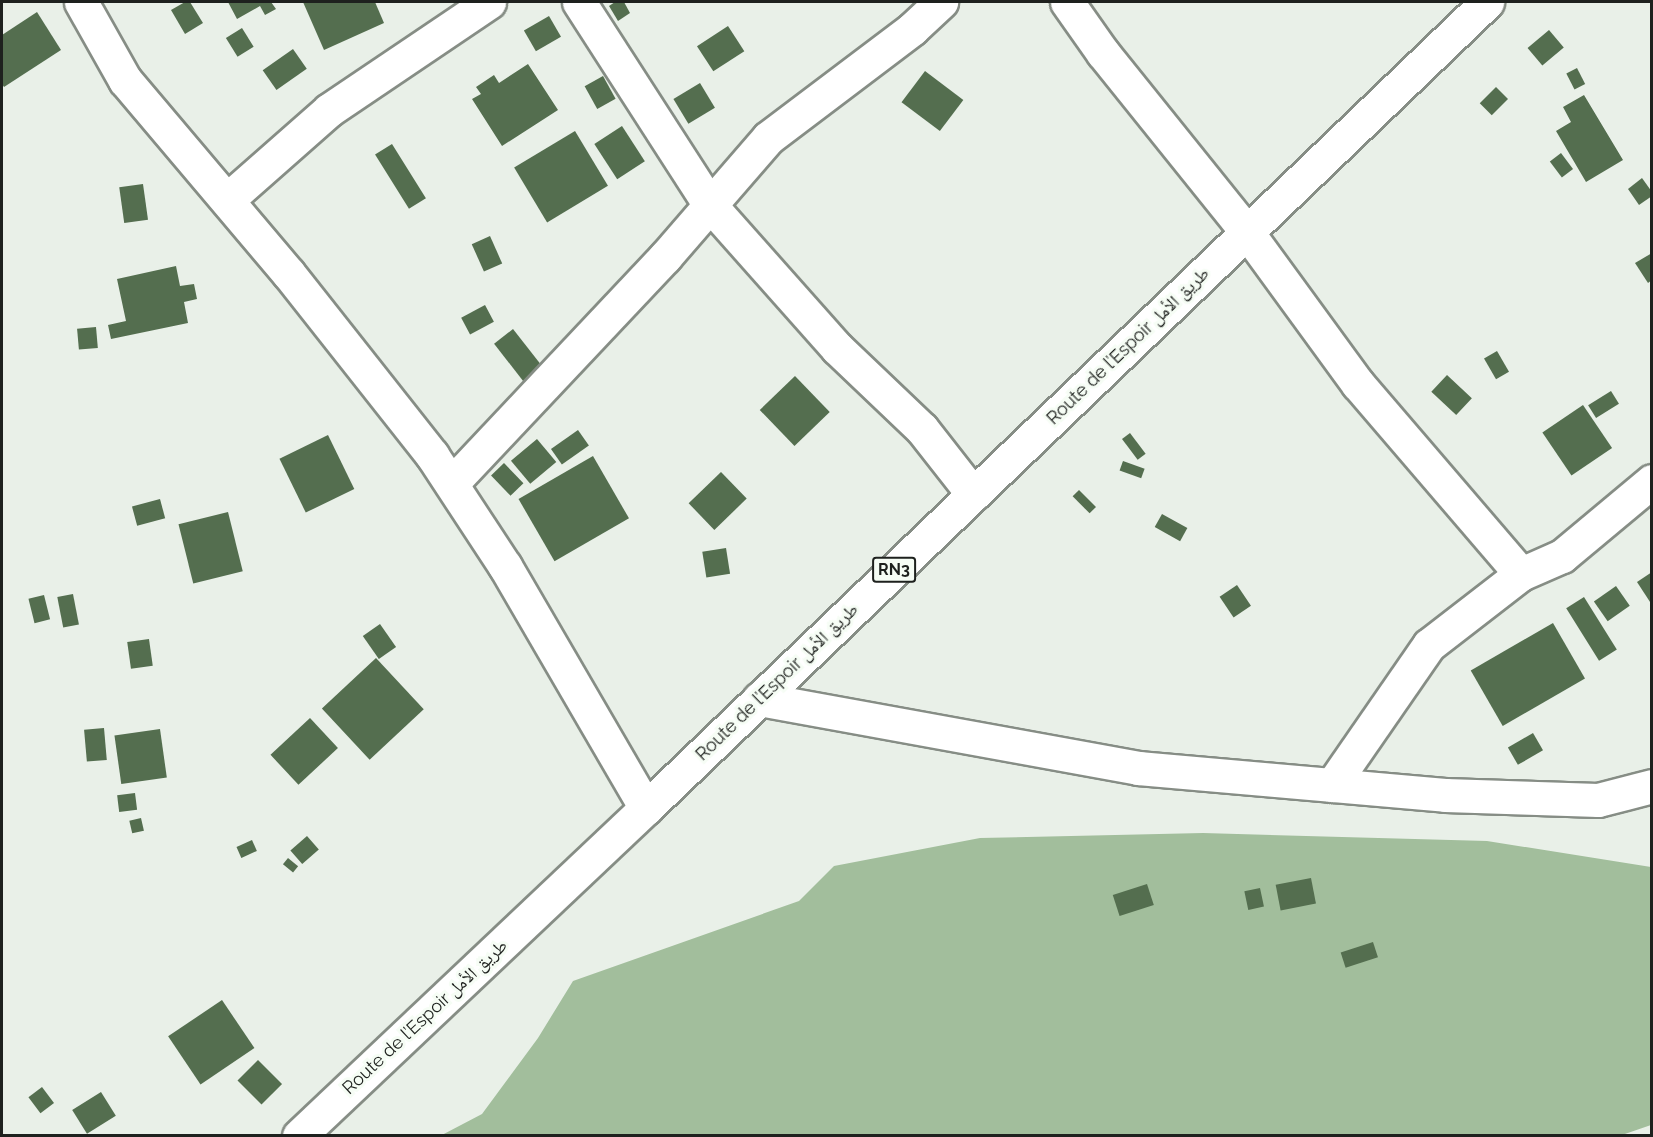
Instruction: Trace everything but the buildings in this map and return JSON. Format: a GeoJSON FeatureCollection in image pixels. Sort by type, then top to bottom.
{"type":"FeatureCollection","features":[{"type":"Feature","properties":{"kind":"main road"},"geometry":{"type":"LineString","coordinates":[[81,2],[125,80],[303,292],[452,483],[506,566],[646,808]]}},
{"type":"Feature","properties":{"kind":"main road"},"geometry":{"type":"LineString","coordinates":[[227,201],[329,110],[489,2]]}},
{"type":"Feature","properties":{"kind":"main road"},"geometry":{"type":"LineString","coordinates":[[579,2],[710,205],[837,348],[921,429],[973,494]]}},
{"type":"Feature","properties":{"kind":"main road"},"geometry":{"type":"LineString","coordinates":[[452,483],[665,258],[768,138],[912,29],[941,2]]}},
{"type":"Feature","properties":{"kind":"main road"},"geometry":{"type":"LineString","coordinates":[[1066,2],[1103,53],[1247,232],[1358,384],[1521,574]]}},
{"type":"Feature","properties":{"kind":"main road","name":"Route de l’Espoir طريق الأمل"},"geometry":{"type":"LineString","coordinates":[[299,1136],[646,808],[1486,2]]}},
{"type":"Feature","properties":{"kind":"main road"},"geometry":{"type":"LineString","coordinates":[[1332,785],[1429,645],[1521,574],[1562,556],[1652,482]]}},
{"type":"Feature","properties":{"kind":"main road"},"geometry":{"type":"LineString","coordinates":[[759,699],[1138,768],[1445,795],[1598,800],[1652,805]]}},
{"type":"Feature","properties":{"kind":"main road"},"geometry":{"type":"LineString","coordinates":[[1598,800],[1652,786]]}},
{"type":"Feature","properties":{"kind":"green space"},"geometry":{"type":"Polygon","coordinates":[[[1203,833],[1487,841],[1651,867],[1651,1125],[1622,1135],[440,1136],[482,1114],[538,1038],[573,981],[799,901],[834,866],[980,838],[1203,833]]]}}]}
